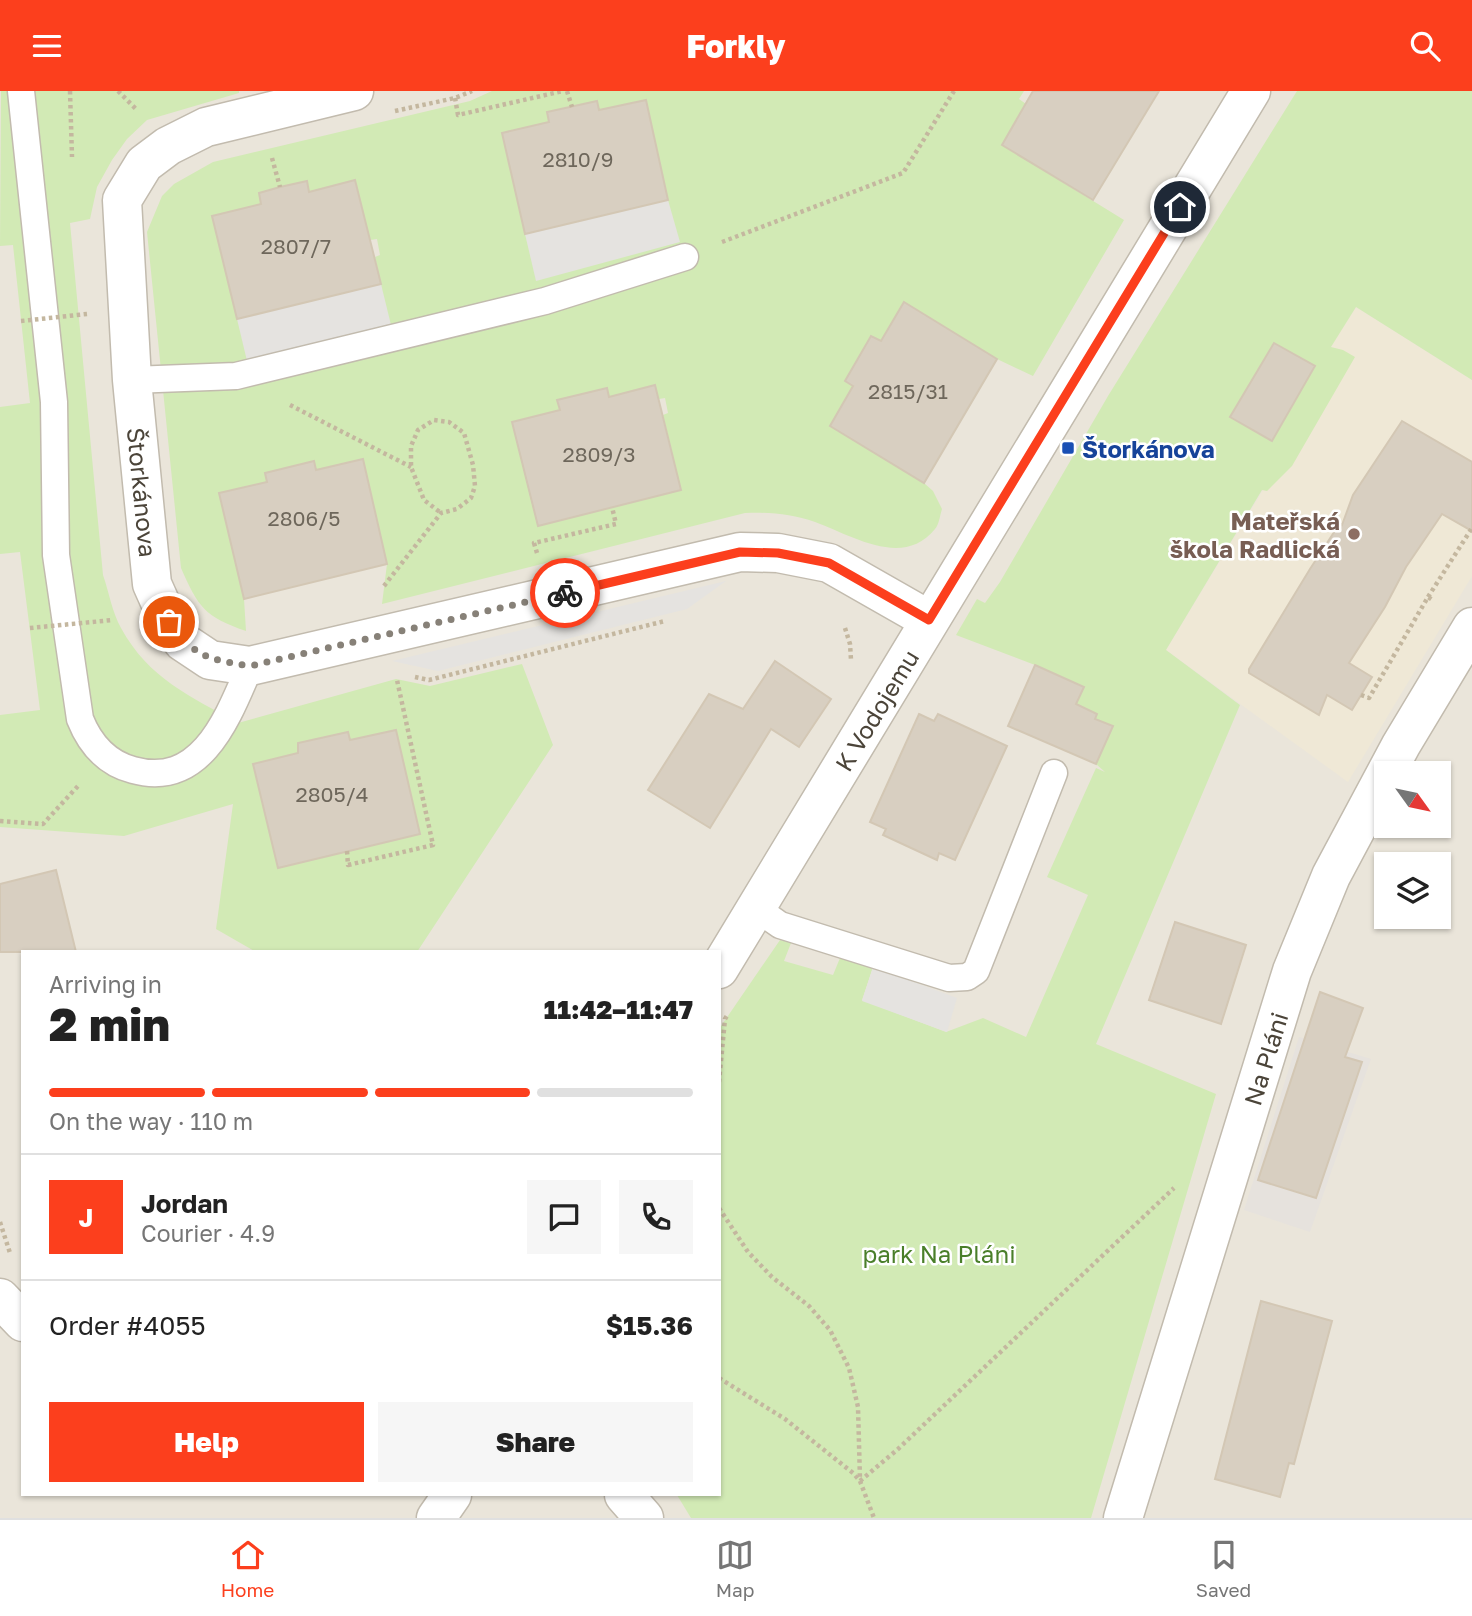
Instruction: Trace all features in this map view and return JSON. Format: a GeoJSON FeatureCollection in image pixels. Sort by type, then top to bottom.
{"type":"FeatureCollection","features":[{"type":"Feature","properties":{"kind":"street","name":"Štorkánova"},"geometry":{"type":"LineString","coordinates":[[354,91],[206,127],[168,146],[144,164],[122,200],[132,380],[152,584],[169,622],[183,642],[211,660],[250,666],[740,552],[778,553],[829,563],[929,620]]}},
{"type":"Feature","properties":{"kind":"street","name":"K Vodojemu"},"geometry":{"type":"LineString","coordinates":[[721,966],[1251,91]]}},
{"type":"Feature","properties":{"kind":"street","name":"Na Pláni"},"geometry":{"type":"LineString","coordinates":[[1123,1518],[1292,971],[1331,876],[1401,745],[1472,627]]}},
{"type":"Feature","properties":{"kind":"street"},"geometry":{"type":"LineString","coordinates":[[0,1298],[21,1320]]}},
{"type":"Feature","properties":{"kind":"street"},"geometry":{"type":"LineString","coordinates":[[436,1518],[451,1496]]}},
{"type":"Feature","properties":{"kind":"street"},"geometry":{"type":"LineString","coordinates":[[625,1496],[643,1518]]}},
{"type":"Feature","properties":{"kind":"lane"},"geometry":{"type":"LineString","coordinates":[[22,91],[54,402],[56,555],[80,719],[88,738],[101,754],[123,767],[146,773],[165,773],[191,763],[210,745],[228,717],[250,666]]}},
{"type":"Feature","properties":{"kind":"lane"},"geometry":{"type":"LineString","coordinates":[[132,380],[236,376],[544,301],[685,257]]}},
{"type":"Feature","properties":{"kind":"lane"},"geometry":{"type":"LineString","coordinates":[[756,908],[780,925],[950,978],[967,977],[976,971],[1054,773]]}},
{"type":"Feature","properties":{"kind":"path"},"geometry":{"type":"LineString","coordinates":[[388,113],[455,98],[472,91]]}},
{"type":"Feature","properties":{"kind":"path"},"geometry":{"type":"LineString","coordinates":[[455,98],[458,115],[565,91],[572,107]]}},
{"type":"Feature","properties":{"kind":"path"},"geometry":{"type":"LineString","coordinates":[[685,257],[903,173],[954,91]]}},
{"type":"Feature","properties":{"kind":"path"},"geometry":{"type":"LineString","coordinates":[[270,152],[280,187]]}},
{"type":"Feature","properties":{"kind":"path"},"geometry":{"type":"LineString","coordinates":[[21,321],[87,314]]}},
{"type":"Feature","properties":{"kind":"path"},"geometry":{"type":"LineString","coordinates":[[236,376],[411,467]]}},
{"type":"Feature","properties":{"kind":"path"},"geometry":{"type":"LineString","coordinates":[[381,590],[441,513],[457,509],[471,498],[475,486],[464,433],[449,422],[434,421],[418,430],[411,446],[411,467],[424,500],[441,513]]}},
{"type":"Feature","properties":{"kind":"path"},"geometry":{"type":"LineString","coordinates":[[539,562],[534,543],[616,524],[612,507]]}},
{"type":"Feature","properties":{"kind":"path"},"geometry":{"type":"LineString","coordinates":[[1428,597],[1472,528]]}},
{"type":"Feature","properties":{"kind":"path"},"geometry":{"type":"LineString","coordinates":[[842,617],[850,644],[851,666]]}},
{"type":"Feature","properties":{"kind":"path"},"geometry":{"type":"LineString","coordinates":[[406,675],[429,680],[676,618]]}},
{"type":"Feature","properties":{"kind":"path"},"geometry":{"type":"LineString","coordinates":[[30,628],[113,620]]}},
{"type":"Feature","properties":{"kind":"path"},"geometry":{"type":"LineString","coordinates":[[346,851],[348,865],[433,845],[395,672]]}},
{"type":"Feature","properties":{"kind":"path"},"geometry":{"type":"LineString","coordinates":[[0,821],[43,824],[78,786],[101,754]]}},
{"type":"Feature","properties":{"kind":"path"},"geometry":{"type":"LineString","coordinates":[[860,1481],[898,1449],[1176,1186]]}},
{"type":"Feature","properties":{"kind":"path"},"geometry":{"type":"LineString","coordinates":[[721,1211],[748,1252],[772,1277],[809,1306],[830,1330],[849,1368],[858,1407],[860,1481],[874,1518]]}},
{"type":"Feature","properties":{"kind":"path"},"geometry":{"type":"LineString","coordinates":[[0,1222],[13,1257]]}},
{"type":"Feature","properties":{"kind":"path"},"geometry":{"type":"LineString","coordinates":[[721,1379],[785,1419],[860,1481]]}},
{"type":"Feature","properties":{"kind":"shaded area"},"geometry":{"type":"Polygon","coordinates":[[[0,91],[1472,91],[1472,1518],[0,1518],[0,91]]]}},
{"type":"Feature","properties":{"kind":"shaded area"},"geometry":{"type":"Polygon","coordinates":[[[668,200],[680,242],[536,281],[525,234],[668,200]]]}},
{"type":"Feature","properties":{"kind":"shaded area"},"geometry":{"type":"Polygon","coordinates":[[[381,284],[391,325],[247,361],[237,319],[381,284]]]}},
{"type":"Feature","properties":{"kind":"shaded area","name":"Mateřská škola Radlická"},"geometry":{"type":"Polygon","coordinates":[[[1356,307],[1472,380],[1472,576],[1348,782],[1166,650],[1263,490],[1330,347],[1356,307]]]}},
{"type":"Feature","properties":{"kind":"shaded area"},"geometry":{"type":"Polygon","coordinates":[[[726,581],[687,609],[438,671],[392,661],[726,581]]]}},
{"type":"Feature","properties":{"kind":"shaded area"},"geometry":{"type":"Polygon","coordinates":[[[873,967],[957,998],[947,1032],[862,1001],[873,967]]]}},
{"type":"Feature","properties":{"kind":"shaded area"},"geometry":{"type":"Polygon","coordinates":[[[1299,1037],[1371,1059],[1310,1232],[1244,1210],[1299,1037]]]}},
{"type":"Feature","properties":{"kind":"green space"},"geometry":{"type":"Polygon","coordinates":[[[1,91],[239,91],[147,120],[127,139],[112,160],[97,187],[90,219],[70,223],[103,575],[118,622],[144,661],[172,685],[238,723],[396,679],[430,686],[522,664],[553,745],[418,950],[253,950],[216,929],[233,804],[124,836],[0,827],[0,715],[40,710],[20,552],[0,554],[0,407],[30,403],[13,245],[0,246],[1,91]],[[396,730],[350,740],[347,732],[298,743],[298,753],[253,764],[278,868],[420,834],[396,730]]]}},
{"type":"Feature","properties":{"kind":"green space"},"geometry":{"type":"Polygon","coordinates":[[[492,91],[1024,91],[1019,99],[1026,104],[1002,145],[1124,220],[1033,376],[997,359],[904,302],[881,341],[871,337],[845,381],[853,386],[830,426],[933,491],[942,509],[936,527],[922,541],[908,547],[892,548],[860,540],[798,517],[745,513],[382,604],[387,564],[363,459],[316,470],[313,461],[265,473],[267,482],[219,494],[244,599],[246,631],[221,621],[204,609],[181,568],[147,232],[162,196],[174,184],[213,162],[470,101],[492,91]],[[596,101],[549,122],[502,133],[525,233],[599,110],[596,101]],[[355,180],[309,192],[307,181],[259,193],[261,204],[212,216],[237,319],[381,284],[375,257],[380,255],[377,239],[370,240],[355,180]],[[655,385],[609,397],[558,400],[560,410],[512,422],[538,525],[681,490],[663,415],[668,413],[665,398],[659,399],[655,385]]]}},
{"type":"Feature","properties":{"kind":"green space","name":"park Na Pláni"},"geometry":{"type":"Polygon","coordinates":[[[1297,91],[1472,91],[1472,380],[1356,307],[1331,347],[1355,357],[1292,466],[1267,491],[1262,490],[1166,650],[1240,705],[1096,1044],[1216,1094],[1091,1518],[691,1518],[678,1496],[721,1496],[721,1026],[780,940],[791,943],[784,961],[833,975],[840,958],[873,967],[862,1000],[946,1032],[983,1018],[1026,1037],[1088,895],[1047,877],[1096,768],[1105,772],[1096,764],[1113,726],[1095,719],[1097,714],[1076,704],[1084,687],[956,635],[977,599],[985,603],[1000,582],[1108,396],[1297,91]],[[1274,344],[1272,440],[1315,367],[1274,344]]]}},
{"type":"Feature","properties":{"kind":"building"},"geometry":{"type":"Polygon","coordinates":[[[1033,91],[1159,91],[1093,200],[1002,145],[1033,91]]]}},
{"type":"Feature","properties":{"kind":"building"},"geometry":{"type":"Polygon","coordinates":[[[646,100],[668,200],[525,234],[502,133],[549,122],[547,112],[597,101],[599,110],[646,100]]]}},
{"type":"Feature","properties":{"kind":"building"},"geometry":{"type":"Polygon","coordinates":[[[355,180],[381,284],[237,319],[212,216],[261,204],[259,193],[280,187],[307,181],[309,192],[355,180]]]}},
{"type":"Feature","properties":{"kind":"building"},"geometry":{"type":"Polygon","coordinates":[[[904,302],[997,359],[924,483],[830,426],[853,386],[845,381],[871,336],[881,341],[904,302]]]}},
{"type":"Feature","properties":{"kind":"building"},"geometry":{"type":"Polygon","coordinates":[[[1274,343],[1315,366],[1272,441],[1230,417],[1274,343]]]}},
{"type":"Feature","properties":{"kind":"building"},"geometry":{"type":"Polygon","coordinates":[[[655,385],[681,490],[538,526],[512,422],[560,410],[557,400],[607,388],[609,397],[655,385]]]}},
{"type":"Feature","properties":{"kind":"building"},"geometry":{"type":"Polygon","coordinates":[[[1402,421],[1472,462],[1472,531],[1442,514],[1406,567],[1385,607],[1349,663],[1372,677],[1352,710],[1327,695],[1319,715],[1249,673],[1249,669],[1310,569],[1340,523],[1342,525],[1353,495],[1402,421]]]}},
{"type":"Feature","properties":{"kind":"building"},"geometry":{"type":"Polygon","coordinates":[[[363,459],[387,564],[244,599],[219,493],[267,482],[265,473],[314,461],[316,470],[363,459]]]}},
{"type":"Feature","properties":{"kind":"building"},"geometry":{"type":"Polygon","coordinates":[[[775,661],[831,699],[799,747],[771,729],[710,828],[648,790],[709,694],[743,709],[775,661]]]}},
{"type":"Feature","properties":{"kind":"building"},"geometry":{"type":"Polygon","coordinates":[[[1035,665],[1084,687],[1076,704],[1097,714],[1095,719],[1113,726],[1096,764],[1008,726],[1035,665]]]}},
{"type":"Feature","properties":{"kind":"building"},"geometry":{"type":"Polygon","coordinates":[[[919,714],[934,721],[938,714],[1007,746],[955,860],[939,853],[937,860],[883,835],[886,829],[870,822],[919,714]]]}},
{"type":"Feature","properties":{"kind":"building"},"geometry":{"type":"Polygon","coordinates":[[[396,730],[420,834],[278,868],[253,764],[298,753],[298,743],[348,732],[350,740],[396,730]]]}},
{"type":"Feature","properties":{"kind":"building"},"geometry":{"type":"Polygon","coordinates":[[[56,870],[76,950],[0,952],[0,884],[56,870]]]}},
{"type":"Feature","properties":{"kind":"building"},"geometry":{"type":"Polygon","coordinates":[[[1175,922],[1246,945],[1221,1024],[1149,1000],[1175,922]]]}},
{"type":"Feature","properties":{"kind":"building"},"geometry":{"type":"Polygon","coordinates":[[[1320,992],[1363,1008],[1345,1057],[1362,1062],[1316,1198],[1258,1180],[1320,992]]]}},
{"type":"Feature","properties":{"kind":"building"},"geometry":{"type":"Polygon","coordinates":[[[1261,1301],[1332,1321],[1294,1464],[1289,1463],[1280,1497],[1215,1479],[1261,1301]]]}},
{"type":"Feature","properties":{"kind":"way so far"},"geometry":{"type":"LineString","coordinates":[[169,622],[183,642],[211,660],[250,666],[565,593]]}},
{"type":"Feature","properties":{"kind":"place","name":"Štorkánova"},"geometry":{"type":"Point","coordinates":[1068,448]}},
{"type":"Feature","properties":{"kind":"place","name":"Mateřská škola Radlická"},"geometry":{"type":"Point","coordinates":[1354,534]}},
{"type":"Feature","properties":{"kind":"route"},"geometry":{"type":"LineString","coordinates":[[565,593],[740,552],[778,553],[829,563],[929,620],[1180,207]]}}]}
